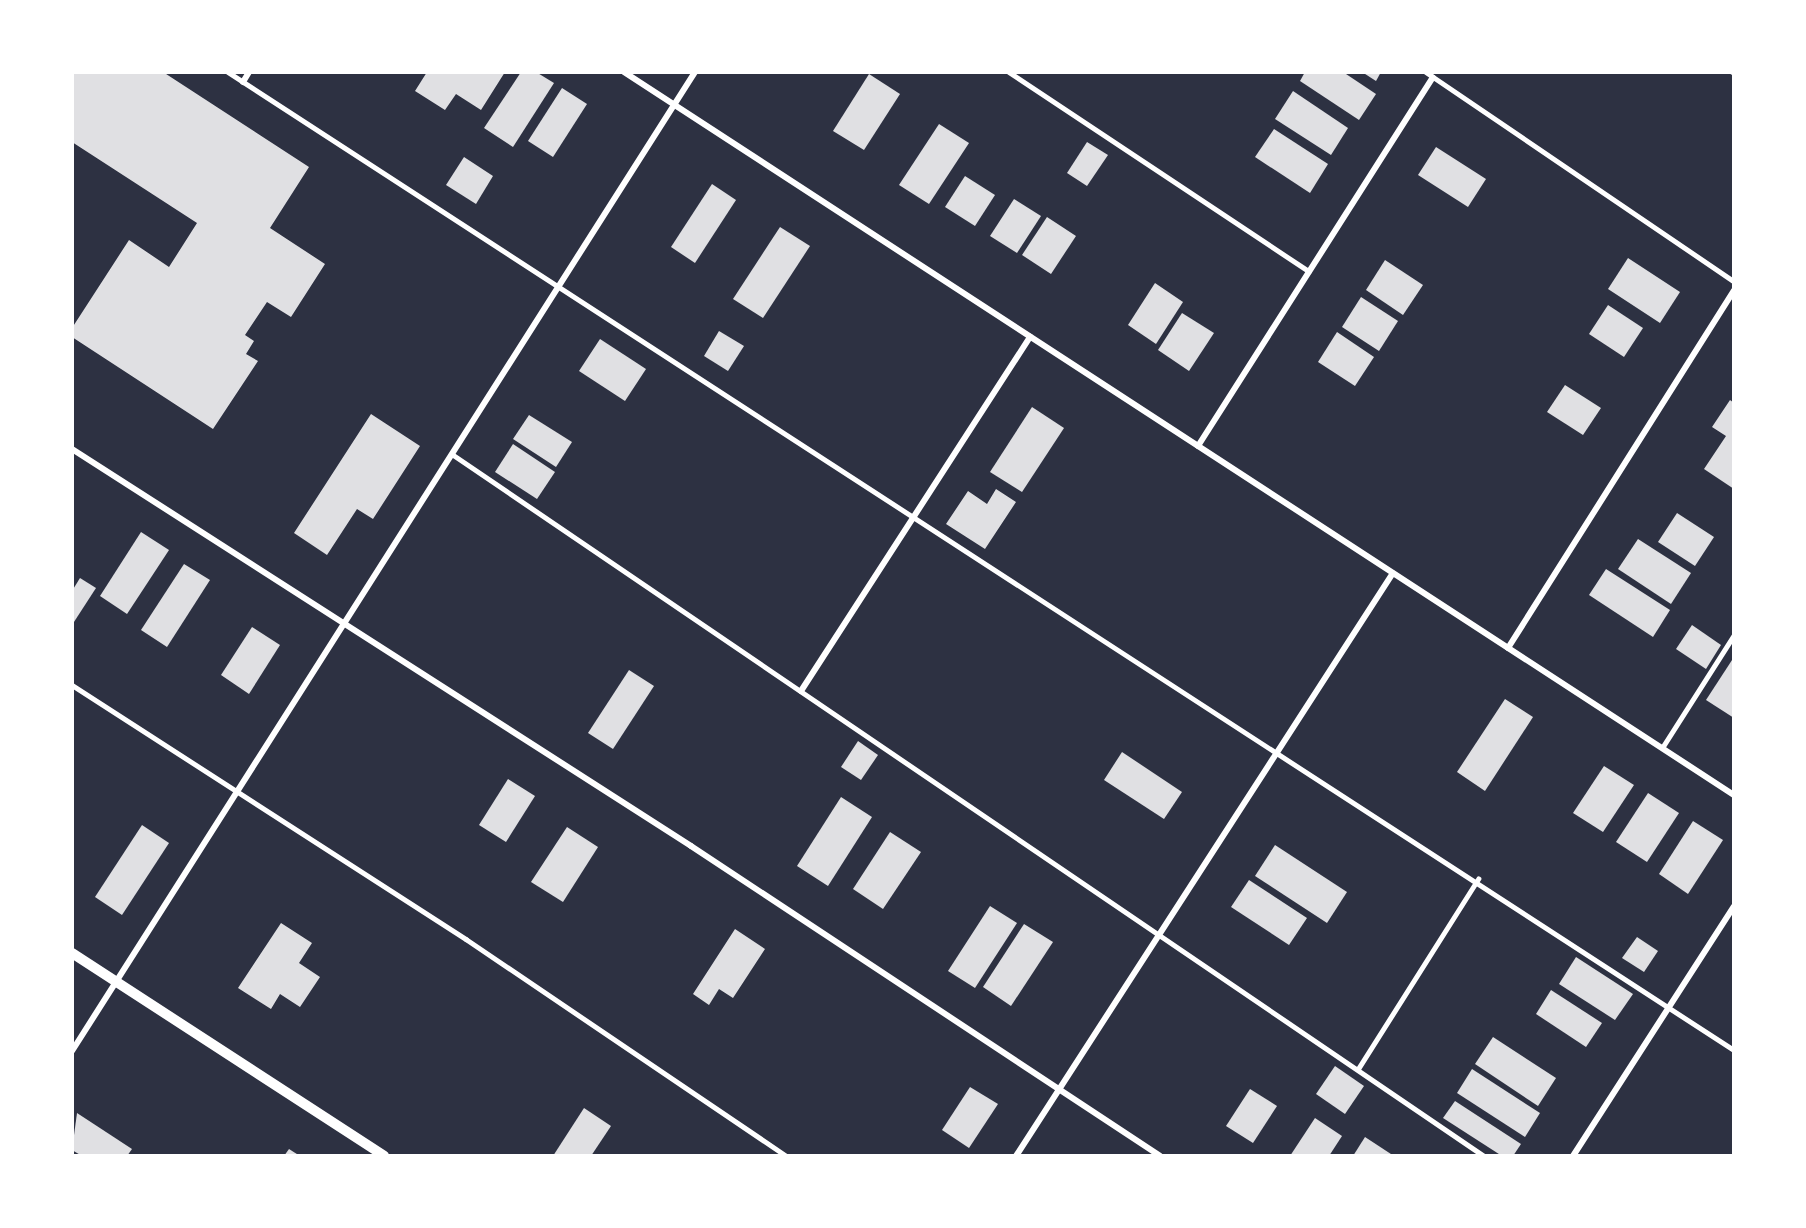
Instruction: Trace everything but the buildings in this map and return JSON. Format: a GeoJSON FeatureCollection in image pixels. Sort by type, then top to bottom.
{"type":"FeatureCollection","features":[{"type":"Feature","properties":{"kind":"street"},"geometry":{"type":"LineString","coordinates":[[243,82],[249,72]]}},
{"type":"Feature","properties":{"kind":"street"},"geometry":{"type":"LineString","coordinates":[[624,72],[1734,795]]}},
{"type":"Feature","properties":{"kind":"street"},"geometry":{"type":"LineString","coordinates":[[72,1051],[235,791],[695,72]]}},
{"type":"Feature","properties":{"kind":"street"},"geometry":{"type":"LineString","coordinates":[[1197,446],[1434,77]]}},
{"type":"Feature","properties":{"kind":"street"},"geometry":{"type":"LineString","coordinates":[[1508,648],[1734,290]]}},
{"type":"Feature","properties":{"kind":"street"},"geometry":{"type":"LineString","coordinates":[[801,691],[1030,337]]}},
{"type":"Feature","properties":{"kind":"street"},"geometry":{"type":"LineString","coordinates":[[72,449],[342,626],[691,846],[1058,1091],[1160,1156]]}},
{"type":"Feature","properties":{"kind":"street"},"geometry":{"type":"LineString","coordinates":[[1016,1156],[1393,573]]}},
{"type":"Feature","properties":{"kind":"street"},"geometry":{"type":"LineString","coordinates":[[1573,1156],[1734,906]]}},
{"type":"Feature","properties":{"kind":"street"},"geometry":{"type":"LineString","coordinates":[[72,953],[384,1156]]}},
{"type":"Feature","properties":{"kind":"lane"},"geometry":{"type":"LineString","coordinates":[[228,72],[559,283],[914,516],[1478,879],[1734,1050]]}},
{"type":"Feature","properties":{"kind":"lane"},"geometry":{"type":"LineString","coordinates":[[1009,72],[1309,272]]}},
{"type":"Feature","properties":{"kind":"lane"},"geometry":{"type":"LineString","coordinates":[[1426,72],[1734,281]]}},
{"type":"Feature","properties":{"kind":"lane"},"geometry":{"type":"LineString","coordinates":[[452,454],[1158,937],[1358,1069],[1484,1156]]}},
{"type":"Feature","properties":{"kind":"lane"},"geometry":{"type":"LineString","coordinates":[[1662,748],[1734,635]]}},
{"type":"Feature","properties":{"kind":"lane"},"geometry":{"type":"LineString","coordinates":[[72,685],[786,1156]]}},
{"type":"Feature","properties":{"kind":"lane"},"geometry":{"type":"LineString","coordinates":[[1358,1069],[1478,879]]}}]}
